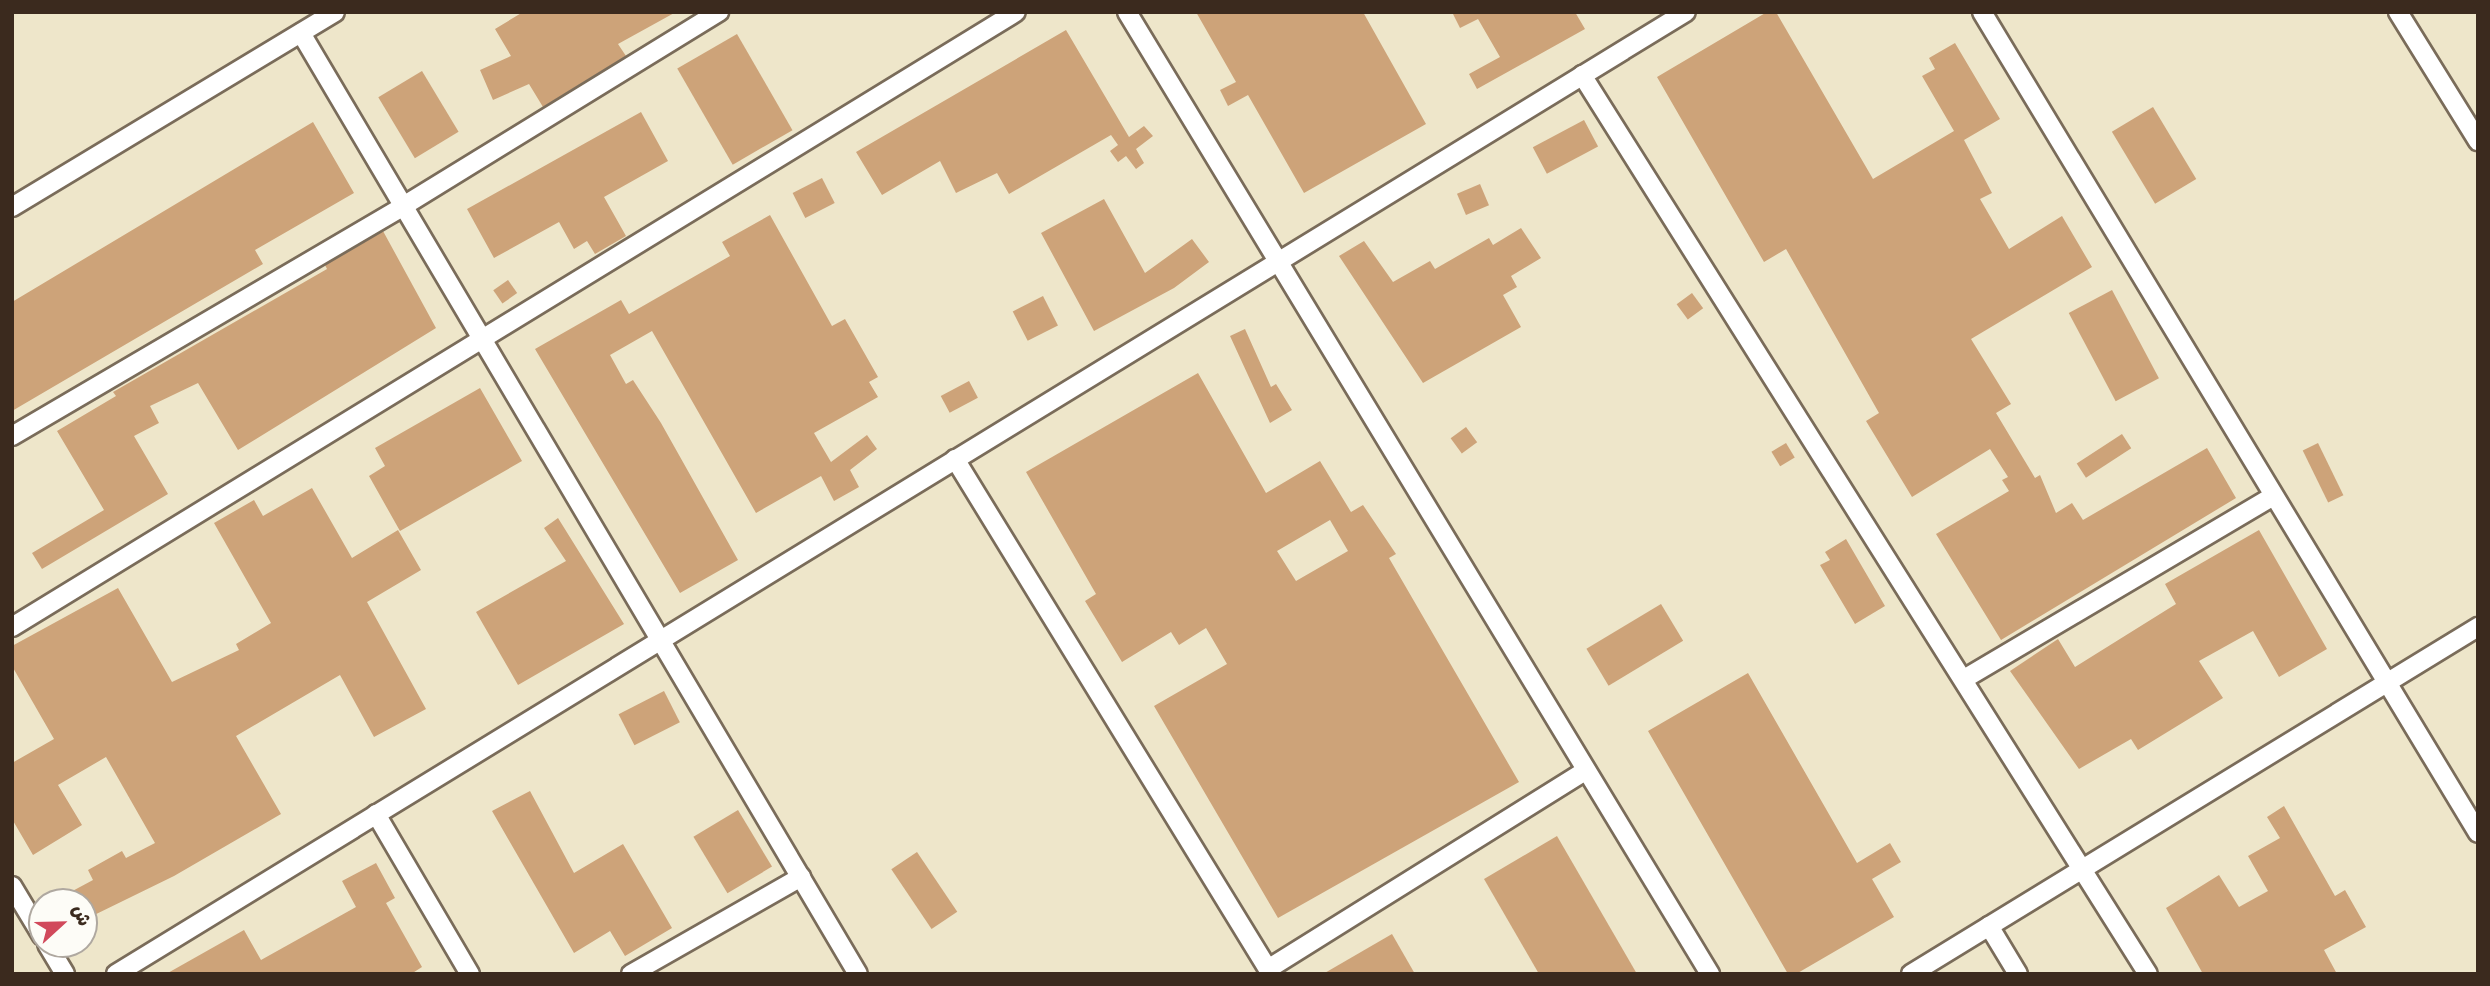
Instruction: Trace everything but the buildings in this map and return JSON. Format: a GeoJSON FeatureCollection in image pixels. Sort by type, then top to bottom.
{"type":"FeatureCollection","features":[{"type":"Feature","properties":{"kind":"street"},"geometry":{"type":"LineString","coordinates":[[12,207],[335,12]]}},
{"type":"Feature","properties":{"kind":"street"},"geometry":{"type":"LineString","coordinates":[[12,436],[405,205],[719,12]]}},
{"type":"Feature","properties":{"kind":"street"},"geometry":{"type":"LineString","coordinates":[[12,627],[1016,12]]}},
{"type":"Feature","properties":{"kind":"street"},"geometry":{"type":"LineString","coordinates":[[1127,12],[1276,263],[1710,974]]}},
{"type":"Feature","properties":{"kind":"street"},"geometry":{"type":"LineString","coordinates":[[116,974],[1686,12]]}},
{"type":"Feature","properties":{"kind":"street"},"geometry":{"type":"LineString","coordinates":[[1982,12],[2272,497],[2478,833]]}},
{"type":"Feature","properties":{"kind":"street"},"geometry":{"type":"LineString","coordinates":[[2399,12],[2478,141]]}},
{"type":"Feature","properties":{"kind":"street"},"geometry":{"type":"LineString","coordinates":[[301,33],[858,974]]}},
{"type":"Feature","properties":{"kind":"street"},"geometry":{"type":"LineString","coordinates":[[1582,75],[2148,974]]}},
{"type":"Feature","properties":{"kind":"street"},"geometry":{"type":"LineString","coordinates":[[955,460],[1269,971],[1586,770]]}},
{"type":"Feature","properties":{"kind":"street"},"geometry":{"type":"LineString","coordinates":[[1964,679],[2272,497]]}},
{"type":"Feature","properties":{"kind":"street"},"geometry":{"type":"LineString","coordinates":[[1911,974],[2478,627]]}},
{"type":"Feature","properties":{"kind":"street"},"geometry":{"type":"LineString","coordinates":[[376,814],[470,974]]}},
{"type":"Feature","properties":{"kind":"street"},"geometry":{"type":"LineString","coordinates":[[631,974],[801,877]]}},
{"type":"Feature","properties":{"kind":"street"},"geometry":{"type":"LineString","coordinates":[[12,886],[28,913]]}},
{"type":"Feature","properties":{"kind":"street"},"geometry":{"type":"LineString","coordinates":[[1989,926],[2018,974]]}},
{"type":"Feature","properties":{"kind":"street"},"geometry":{"type":"LineString","coordinates":[[55,958],[65,974]]}}]}
